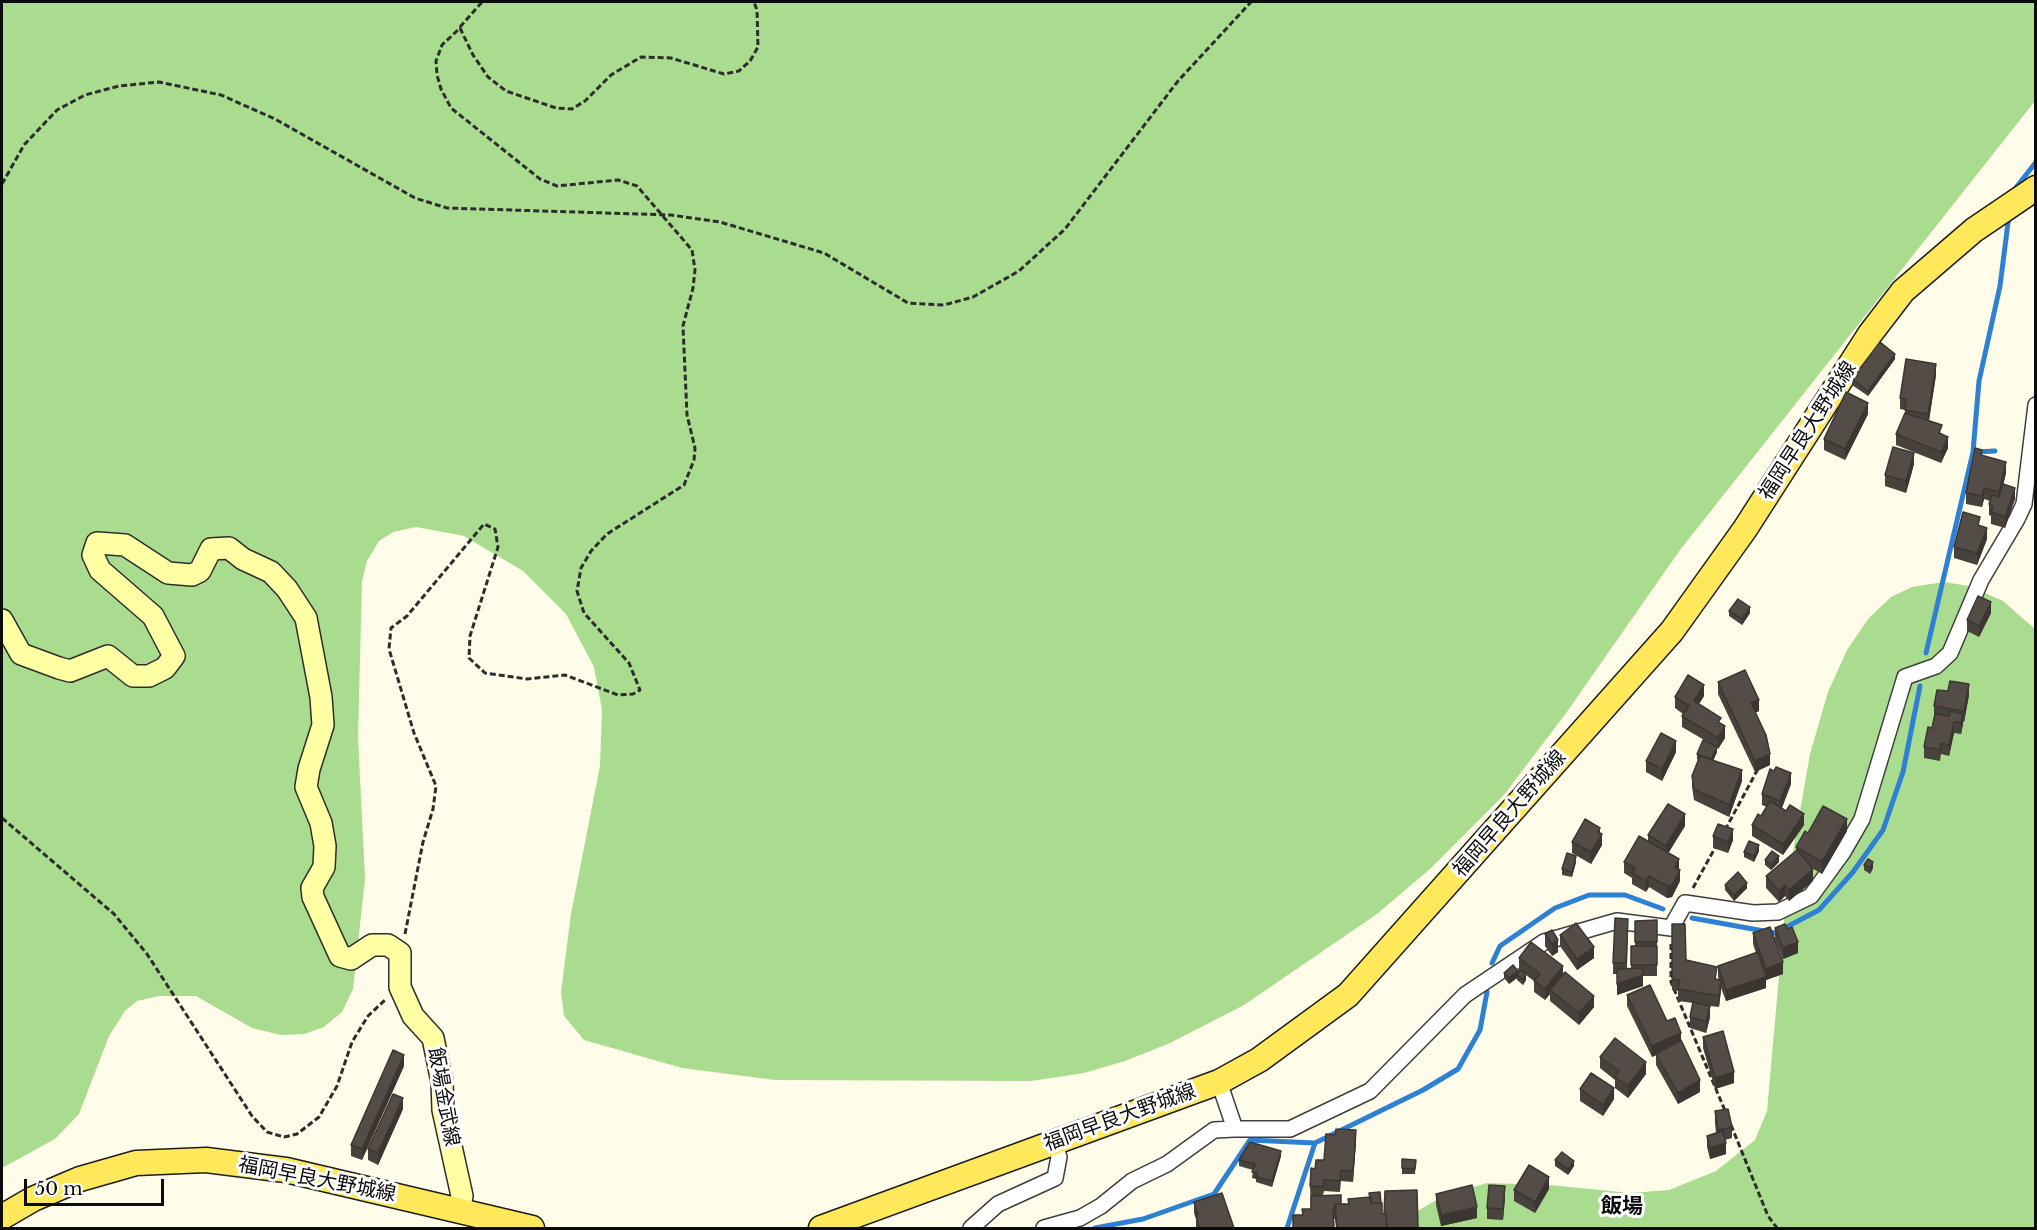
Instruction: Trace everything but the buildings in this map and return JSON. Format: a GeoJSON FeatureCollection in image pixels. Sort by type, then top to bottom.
{"type":"FeatureCollection","features":[{"type":"Feature","properties":{"kind":"main road","name":"福岡早良大野城線"},"geometry":{"type":"LineString","coordinates":[[820,1228],[1219,1082],[1259,1060],[1348,995],[1672,631],[1745,529],[1870,334],[1903,291],[1974,230],[2034,189]]}},
{"type":"Feature","properties":{"kind":"main road"},"geometry":{"type":"LineString","coordinates":[[2,620],[21,654],[70,671],[108,656],[133,676],[149,676],[165,668],[174,656],[153,616],[99,570],[93,555],[97,543],[125,545],[168,573],[192,575],[200,571],[211,549],[229,548],[243,559],[272,572],[287,589],[306,618],[321,696],[323,725],[309,769],[306,787],[321,823],[324,846],[324,867],[312,888],[313,897],[340,956],[351,959],[372,945],[388,945],[400,953]]}},
{"type":"Feature","properties":{"kind":"main road","name":"飯場金武線"},"geometry":{"type":"LineString","coordinates":[[400,953],[400,987],[413,1016],[433,1038],[442,1082],[443,1110],[462,1196],[459,1211]]}},
{"type":"Feature","properties":{"kind":"main road","name":"福岡早良大野城線"},"geometry":{"type":"LineString","coordinates":[[2,1216],[80,1179],[135,1163],[206,1160],[286,1170],[532,1228]]}},
{"type":"Feature","properties":{"kind":"street"},"geometry":{"type":"LineString","coordinates":[[1044,1228],[1087,1214],[1132,1181],[1167,1164],[1214,1130],[1290,1129],[1370,1091],[1465,995],[1544,942],[1617,921],[1671,928],[1685,903],[1753,913],[1778,912],[1811,896],[1843,852],[1862,819],[1905,677],[1936,666],[1950,653],[1982,580],[2018,519],[2024,504],[2036,405]]}},
{"type":"Feature","properties":{"kind":"street"},"geometry":{"type":"LineString","coordinates":[[1219,1082],[1235,1129]]}},
{"type":"Feature","properties":{"kind":"street"},"geometry":{"type":"LineString","coordinates":[[971,1228],[998,1204],[1055,1178],[1059,1157],[1054,1142]]}},
{"type":"Feature","properties":{"kind":"path"},"geometry":{"type":"LineString","coordinates":[[400,953],[423,842],[433,809],[436,786],[414,733],[389,649],[391,628],[407,616],[484,524],[495,529],[498,547],[470,636],[470,658],[485,673],[527,679],[565,675],[618,695],[633,694],[640,690],[629,663],[584,613],[577,591],[581,568],[591,551],[607,534],[684,485],[694,460],[695,448],[687,415],[683,326],[695,270],[692,250],[637,186],[618,180],[557,186],[540,179],[452,108],[441,89],[436,61],[442,45],[482,2]]}},
{"type":"Feature","properties":{"kind":"path"},"geometry":{"type":"LineString","coordinates":[[459,28],[472,55],[488,77],[506,92],[556,108],[572,109],[585,101],[611,75],[641,57],[665,57],[724,74],[739,71],[750,61],[758,47],[757,10],[754,2]]}},
{"type":"Feature","properties":{"kind":"path"},"geometry":{"type":"LineString","coordinates":[[2,184],[24,145],[57,110],[85,95],[119,86],[159,82],[221,95],[274,118],[415,198],[447,208],[664,215],[720,222],[824,253],[908,303],[944,305],[973,297],[1019,271],[1065,229],[1178,81],[1251,2]]}},
{"type":"Feature","properties":{"kind":"path"},"geometry":{"type":"LineString","coordinates":[[1724,832],[1762,762]]}},
{"type":"Feature","properties":{"kind":"path"},"geometry":{"type":"LineString","coordinates":[[2,818],[114,914],[147,954],[252,1116],[267,1132],[284,1137],[297,1134],[319,1117],[337,1086],[352,1042],[368,1016],[400,987]]}},
{"type":"Feature","properties":{"kind":"path"},"geometry":{"type":"LineString","coordinates":[[1685,903],[1718,842]]}},
{"type":"Feature","properties":{"kind":"path"},"geometry":{"type":"LineString","coordinates":[[1671,928],[1671,982],[1768,1216],[1777,1228]]}},
{"type":"Feature","properties":{"kind":"green space"},"geometry":{"type":"Polygon","coordinates":[[[2,2],[2035,2],[2035,101],[1680,550],[1564,716],[1503,796],[1430,869],[1377,914],[1244,1005],[1170,1043],[1125,1061],[1084,1073],[1031,1081],[775,1080],[682,1068],[584,1040],[564,1016],[561,992],[571,914],[600,766],[602,710],[594,667],[566,614],[523,571],[464,536],[416,527],[393,532],[379,541],[367,561],[362,581],[358,737],[365,879],[353,989],[342,1012],[324,1027],[304,1034],[281,1035],[252,1028],[196,996],[159,996],[137,1001],[125,1011],[109,1036],[79,1114],[55,1139],[2,1168],[2,2]]]}},
{"type":"Feature","properties":{"kind":"green space"},"geometry":{"type":"Polygon","coordinates":[[[1944,582],[1969,586],[2003,601],[2035,629],[2035,1228],[1394,1228],[1404,1219],[1443,1196],[1487,1183],[1550,1185],[1630,1193],[1669,1190],[1716,1171],[1755,1140],[1767,1111],[1787,886],[1810,754],[1828,692],[1847,650],[1868,619],[1891,597],[1912,587],[1944,582]]]}},
{"type":"Feature","properties":{"kind":"waterway"},"geometry":{"type":"LineString","coordinates":[[2011,194],[2036,162]]}},
{"type":"Feature","properties":{"kind":"waterway"},"geometry":{"type":"LineString","coordinates":[[1926,653],[1973,452],[1979,381],[2000,286],[2009,215]]}},
{"type":"Feature","properties":{"kind":"waterway"},"geometry":{"type":"LineString","coordinates":[[1975,452],[1995,451]]}},
{"type":"Feature","properties":{"kind":"waterway"},"geometry":{"type":"LineString","coordinates":[[1692,918],[1775,933],[1819,910],[1853,872],[1883,830],[1903,772],[1920,686]]}},
{"type":"Feature","properties":{"kind":"waterway"},"geometry":{"type":"LineString","coordinates":[[1492,963],[1500,946],[1555,908],[1589,895],[1625,895],[1663,909]]}},
{"type":"Feature","properties":{"kind":"waterway"},"geometry":{"type":"LineString","coordinates":[[1095,1228],[1143,1219],[1214,1194],[1250,1140],[1315,1143],[1423,1090],[1458,1069],[1480,1030],[1487,992]]}},
{"type":"Feature","properties":{"kind":"waterway"},"geometry":{"type":"LineString","coordinates":[[1287,1228],[1315,1143]]}},
{"type":"Feature","properties":{"kind":"district","name":"飯場"},"geometry":{"type":"Point","coordinates":[1622,1207]}}]}
